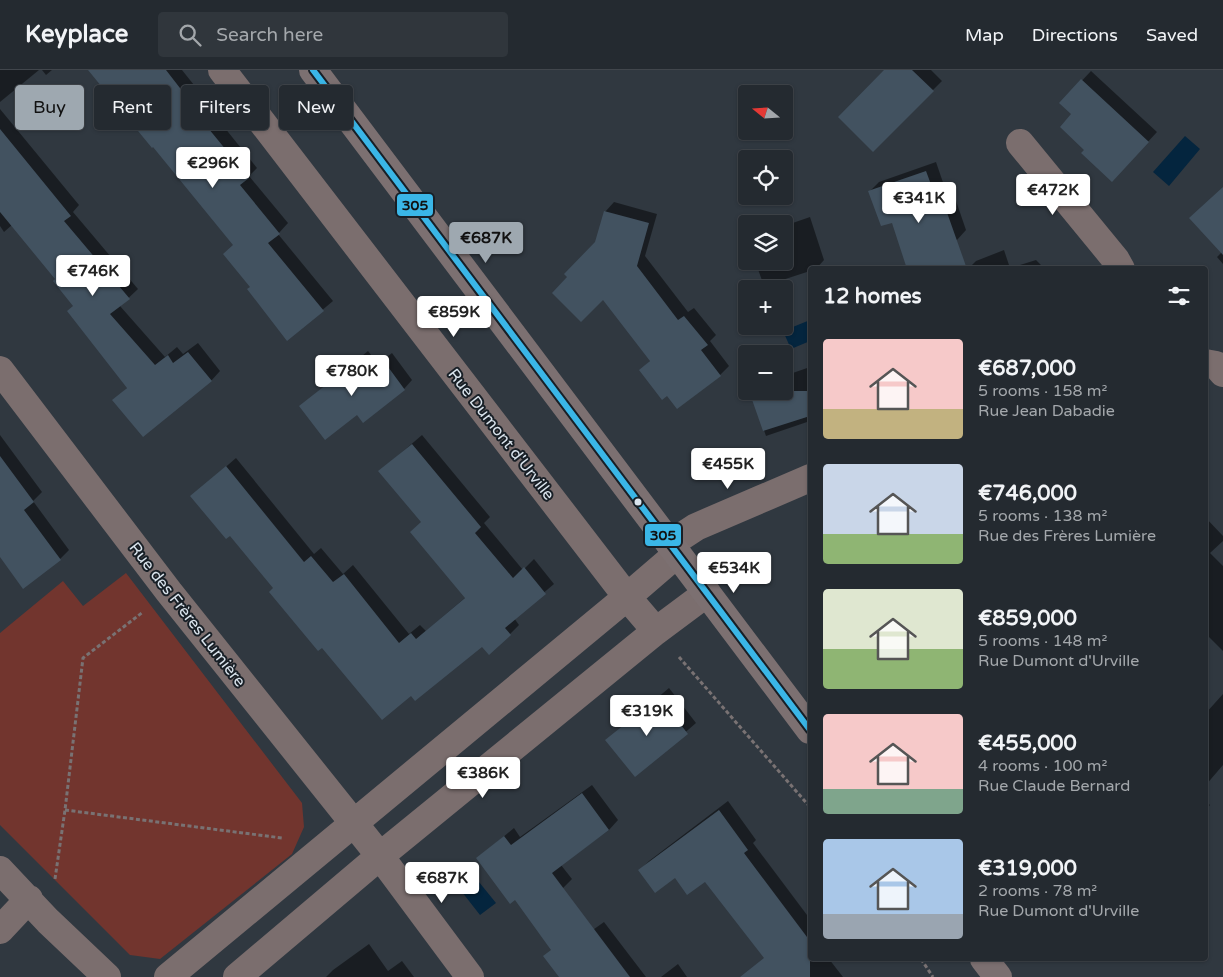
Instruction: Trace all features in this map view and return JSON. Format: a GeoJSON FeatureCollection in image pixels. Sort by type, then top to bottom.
{"type":"FeatureCollection","features":[{"type":"Feature","properties":{"kind":"street","name":"Rue Dumont d'Urville"},"geometry":{"type":"LineString","coordinates":[[222,70],[627,597],[656,631]]}},
{"type":"Feature","properties":{"kind":"street"},"geometry":{"type":"LineString","coordinates":[[313,70],[808,727]]}},
{"type":"Feature","properties":{"kind":"street"},"geometry":{"type":"LineString","coordinates":[[1020,143],[1119,266]]}},
{"type":"Feature","properties":{"kind":"street"},"geometry":{"type":"LineString","coordinates":[[1208,364],[1216,365],[1223,373]]}},
{"type":"Feature","properties":{"kind":"street","name":"Rue des Frères Lumière"},"geometry":{"type":"LineString","coordinates":[[0,370],[169,592],[380,856],[470,977]]}},
{"type":"Feature","properties":{"kind":"street"},"geometry":{"type":"LineString","coordinates":[[168,977],[627,597],[696,527],[808,479]]}},
{"type":"Feature","properties":{"kind":"street"},"geometry":{"type":"LineString","coordinates":[[237,977],[380,856],[656,631],[707,594]]}},
{"type":"Feature","properties":{"kind":"street"},"geometry":{"type":"LineString","coordinates":[[0,870],[48,921],[107,977]]}},
{"type":"Feature","properties":{"kind":"street"},"geometry":{"type":"LineString","coordinates":[[0,930],[29,899]]}},
{"type":"Feature","properties":{"kind":"street"},"geometry":{"type":"LineString","coordinates":[[986,961],[998,977]]}},
{"type":"Feature","properties":{"kind":"path"},"geometry":{"type":"LineString","coordinates":[[48,921],[65,810],[83,658],[169,592]]}},
{"type":"Feature","properties":{"kind":"path"},"geometry":{"type":"LineString","coordinates":[[656,631],[808,805]]}},
{"type":"Feature","properties":{"kind":"path"},"geometry":{"type":"LineString","coordinates":[[65,810],[328,844]]}},
{"type":"Feature","properties":{"kind":"path"},"geometry":{"type":"LineString","coordinates":[[922,961],[933,977]]}},
{"type":"Feature","properties":{"kind":"shaded area"},"geometry":{"type":"Polygon","coordinates":[[[126,573],[302,803],[304,827],[292,854],[160,959],[130,955],[0,825],[0,633],[63,581],[83,606],[126,573]]]}},
{"type":"Feature","properties":{"kind":"water"},"geometry":{"type":"Polygon","coordinates":[[[1185,136],[1200,149],[1169,186],[1153,172],[1185,136]]]}},
{"type":"Feature","properties":{"kind":"water"},"geometry":{"type":"Polygon","coordinates":[[[808,321],[808,342],[793,348],[793,345],[789,345],[785,335],[793,335],[793,327],[808,321]]]}},
{"type":"Feature","properties":{"kind":"water"},"geometry":{"type":"Polygon","coordinates":[[[466,866],[496,903],[480,915],[451,878],[466,866]]]}},
{"type":"Feature","properties":{"kind":"building"},"geometry":{"type":"Polygon","coordinates":[[[88,70],[166,70],[181,89],[181,130],[210,130],[249,178],[240,185],[280,234],[268,243],[324,311],[287,341],[247,289],[250,287],[223,254],[233,245],[137,130],[171,130],[171,85],[100,85],[88,70]]]}},
{"type":"Feature","properties":{"kind":"building"},"geometry":{"type":"Polygon","coordinates":[[[884,70],[912,70],[934,91],[873,152],[838,117],[884,70]]]}},
{"type":"Feature","properties":{"kind":"building"},"geometry":{"type":"Polygon","coordinates":[[[1081,79],[1149,142],[1112,182],[1081,153],[1084,150],[1060,127],[1071,114],[1059,103],[1081,79]]]}},
{"type":"Feature","properties":{"kind":"building"},"geometry":{"type":"Polygon","coordinates":[[[0,129],[71,216],[64,221],[130,299],[110,314],[155,365],[168,355],[173,363],[188,352],[212,381],[143,437],[112,400],[127,388],[67,311],[73,306],[53,281],[55,279],[0,212],[0,129]]]}},
{"type":"Feature","properties":{"kind":"building"},"geometry":{"type":"Polygon","coordinates":[[[926,171],[939,206],[944,204],[966,266],[906,266],[892,223],[881,226],[868,191],[926,171]]]}},
{"type":"Feature","properties":{"kind":"building"},"geometry":{"type":"Polygon","coordinates":[[[1223,187],[1223,255],[1189,218],[1223,187]]]}},
{"type":"Feature","properties":{"kind":"building"},"geometry":{"type":"Polygon","coordinates":[[[604,211],[649,223],[637,266],[678,320],[684,316],[708,345],[701,350],[721,376],[677,409],[667,396],[662,400],[639,370],[650,361],[603,300],[581,322],[552,293],[567,277],[564,274],[595,242],[604,211]]]}},
{"type":"Feature","properties":{"kind":"building"},"geometry":{"type":"Polygon","coordinates":[[[359,359],[369,371],[383,360],[405,390],[363,423],[357,415],[325,440],[299,406],[359,359]]]}},
{"type":"Feature","properties":{"kind":"building"},"geometry":{"type":"Polygon","coordinates":[[[793,391],[808,391],[808,417],[763,431],[752,400],[793,400],[793,391]]]}},
{"type":"Feature","properties":{"kind":"building"},"geometry":{"type":"Polygon","coordinates":[[[412,444],[481,527],[475,533],[513,578],[524,567],[546,594],[505,628],[511,635],[489,655],[482,647],[415,701],[411,696],[382,720],[322,648],[318,651],[269,592],[273,588],[230,536],[226,539],[190,496],[226,466],[304,562],[311,556],[333,582],[344,574],[399,643],[411,633],[416,639],[465,598],[410,532],[421,522],[378,471],[412,444]]]}},
{"type":"Feature","properties":{"kind":"building"},"geometry":{"type":"Polygon","coordinates":[[[0,456],[34,502],[24,510],[61,560],[23,589],[0,557],[0,456]]]}},
{"type":"Feature","properties":{"kind":"building"},"geometry":{"type":"Polygon","coordinates":[[[659,697],[688,734],[635,777],[605,740],[659,697]]]}},
{"type":"Feature","properties":{"kind":"building"},"geometry":{"type":"Polygon","coordinates":[[[582,793],[609,830],[552,873],[630,977],[559,977],[543,956],[551,950],[515,900],[510,904],[476,858],[504,836],[511,845],[582,793]]]}},
{"type":"Feature","properties":{"kind":"building"},"geometry":{"type":"Polygon","coordinates":[[[719,810],[748,850],[744,853],[808,938],[810,977],[740,977],[764,958],[705,882],[687,895],[675,878],[655,893],[638,870],[719,810]]]}},
{"type":"Feature","properties":{"kind":"transit line","name":"305"},"geometry":{"type":"LineString","coordinates":[[313,70],[808,727]]}}]}
